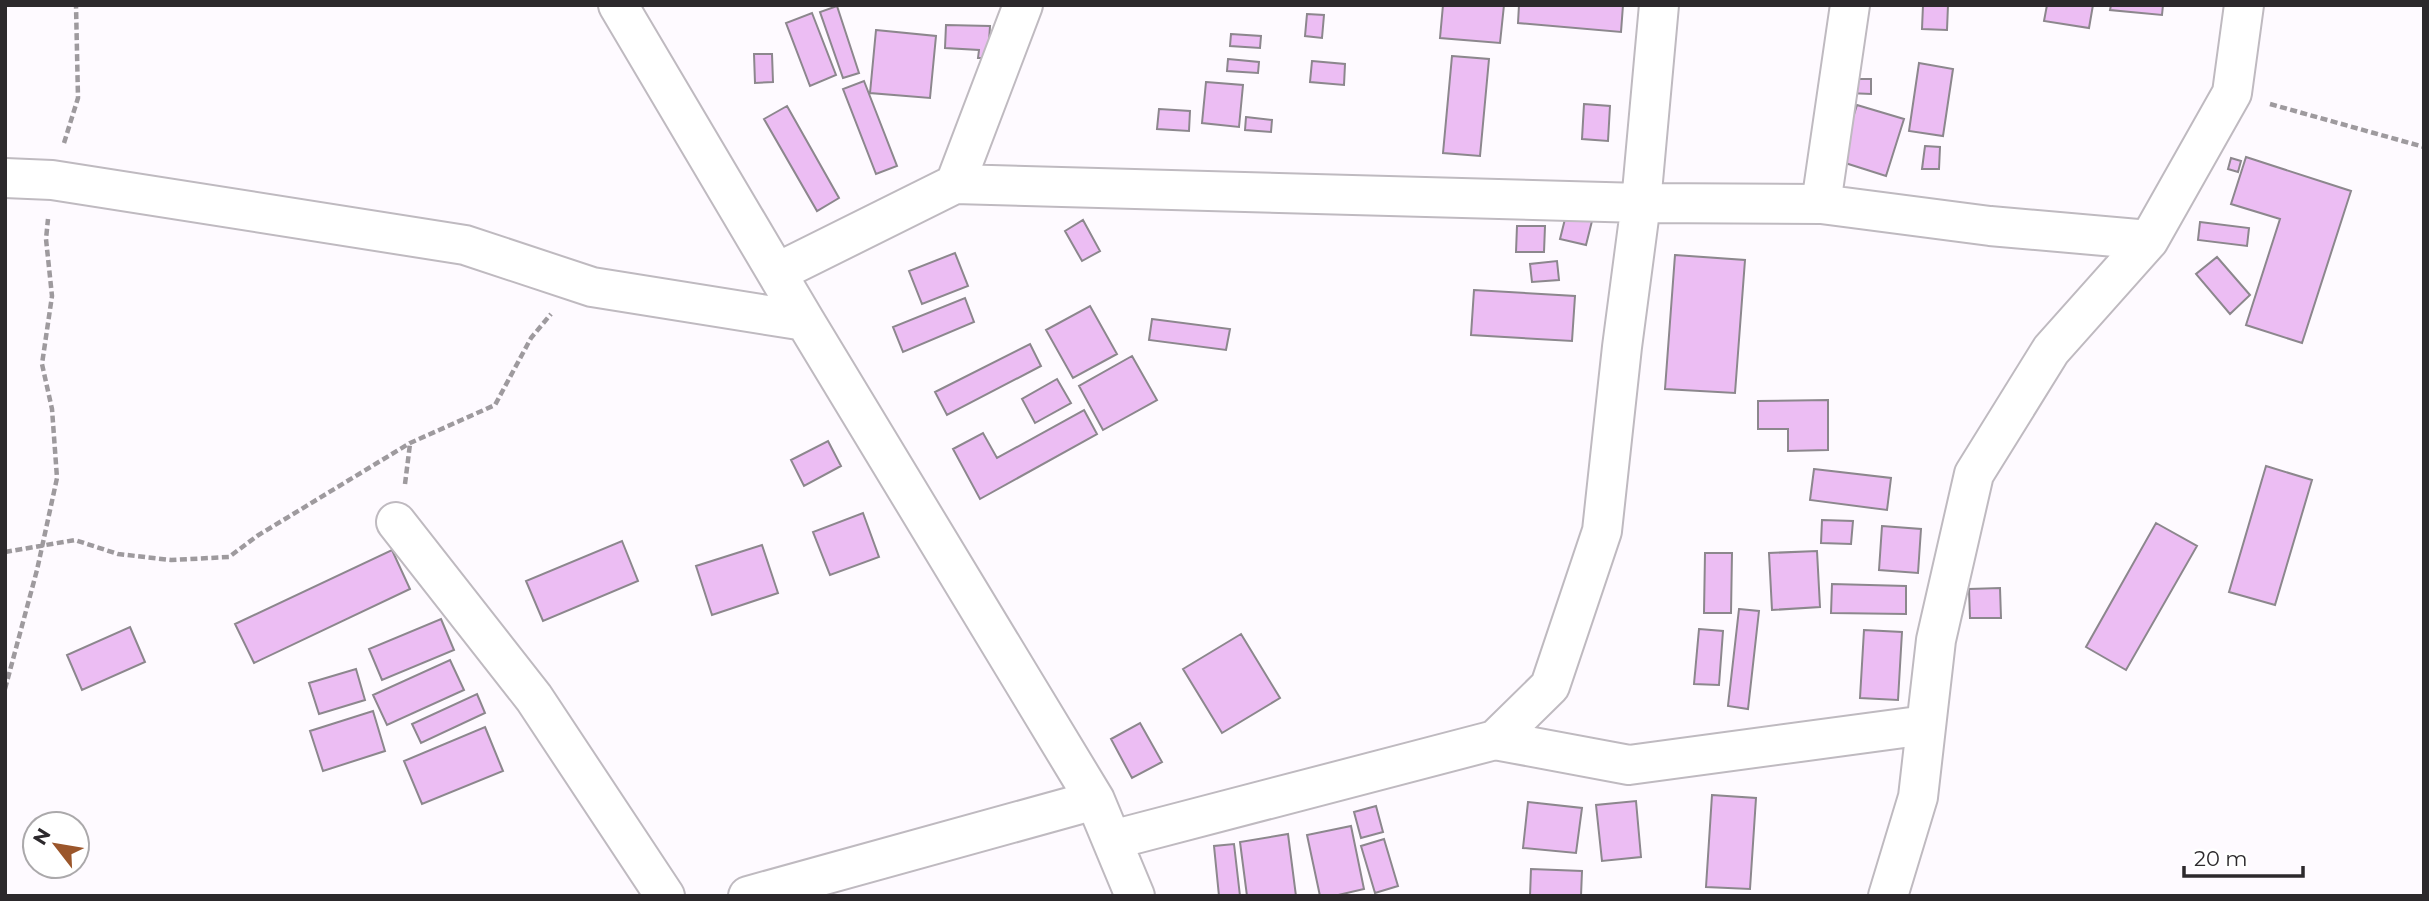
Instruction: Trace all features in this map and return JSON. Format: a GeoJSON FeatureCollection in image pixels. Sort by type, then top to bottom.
{"type":"FeatureCollection","features":[{"type":"Feature","properties":{"kind":"street"},"geometry":{"type":"LineString","coordinates":[[618,5],[805,321],[1095,800],[1135,896]]}},
{"type":"Feature","properties":{"kind":"street"},"geometry":{"type":"LineString","coordinates":[[955,184],[1023,5]]}},
{"type":"Feature","properties":{"kind":"street"},"geometry":{"type":"LineString","coordinates":[[1496,740],[1550,686],[1602,531],[1641,203],[1659,5]]}},
{"type":"Feature","properties":{"kind":"street"},"geometry":{"type":"LineString","coordinates":[[1821,205],[1850,5]]}},
{"type":"Feature","properties":{"kind":"street"},"geometry":{"type":"LineString","coordinates":[[1888,896],[1918,797],[1936,640],[1974,474],[2051,350],[2149,240],[2232,93],[2244,5]]}},
{"type":"Feature","properties":{"kind":"street"},"geometry":{"type":"LineString","coordinates":[[5,178],[52,180],[465,246],[592,286],[805,321]]}},
{"type":"Feature","properties":{"kind":"street"},"geometry":{"type":"LineString","coordinates":[[778,272],[955,184],[1641,203],[1821,205],[1990,226],[2149,240]]}},
{"type":"Feature","properties":{"kind":"street"},"geometry":{"type":"LineString","coordinates":[[396,522],[534,698],[665,896]]}},
{"type":"Feature","properties":{"kind":"street"},"geometry":{"type":"LineString","coordinates":[[1112,840],[1496,740],[1629,765],[1926,725]]}},
{"type":"Feature","properties":{"kind":"street"},"geometry":{"type":"LineString","coordinates":[[748,896],[1095,800]]}},
{"type":"Feature","properties":{"kind":"path"},"geometry":{"type":"LineString","coordinates":[[5,689],[43,545],[57,478],[52,409],[42,364],[52,296],[46,239],[52,180],[78,98],[76,5]]}},
{"type":"Feature","properties":{"kind":"path"},"geometry":{"type":"LineString","coordinates":[[2232,93],[2424,147]]}},
{"type":"Feature","properties":{"kind":"path"},"geometry":{"type":"LineString","coordinates":[[5,552],[75,540],[118,554],[171,561],[229,557],[257,536],[410,443],[495,405],[531,338],[555,309],[592,286]]}},
{"type":"Feature","properties":{"kind":"building"},"geometry":{"type":"Polygon","coordinates":[[[1443,5],[1504,5],[1500,43],[1440,38],[1443,5]]]}},
{"type":"Feature","properties":{"kind":"building"},"geometry":{"type":"Polygon","coordinates":[[[1519,5],[1623,5],[1621,32],[1518,23],[1519,5]]]}},
{"type":"Feature","properties":{"kind":"building"},"geometry":{"type":"Polygon","coordinates":[[[1923,5],[1948,5],[1947,30],[1922,29],[1923,5]]]}},
{"type":"Feature","properties":{"kind":"building"},"geometry":{"type":"Polygon","coordinates":[[[2047,5],[2093,5],[2089,28],[2044,21],[2047,5]]]}},
{"type":"Feature","properties":{"kind":"building"},"geometry":{"type":"Polygon","coordinates":[[[2111,5],[2163,5],[2162,15],[2110,10],[2111,5]]]}},
{"type":"Feature","properties":{"kind":"building"},"geometry":{"type":"Polygon","coordinates":[[[837,6],[859,73],[843,78],[820,12],[837,6]]]}},
{"type":"Feature","properties":{"kind":"building"},"geometry":{"type":"Polygon","coordinates":[[[812,13],[836,75],[810,86],[786,23],[812,13]]]}},
{"type":"Feature","properties":{"kind":"building"},"geometry":{"type":"Polygon","coordinates":[[[1307,14],[1324,15],[1322,38],[1305,36],[1307,14]]]}},
{"type":"Feature","properties":{"kind":"building"},"geometry":{"type":"Polygon","coordinates":[[[946,25],[990,26],[988,58],[978,58],[979,50],[945,48],[946,25]]]}},
{"type":"Feature","properties":{"kind":"building"},"geometry":{"type":"Polygon","coordinates":[[[876,30],[936,36],[930,98],[870,93],[876,30]]]}},
{"type":"Feature","properties":{"kind":"building"},"geometry":{"type":"Polygon","coordinates":[[[1231,34],[1261,36],[1260,48],[1230,46],[1231,34]]]}},
{"type":"Feature","properties":{"kind":"building"},"geometry":{"type":"Polygon","coordinates":[[[754,54],[772,54],[773,82],[755,83],[754,54]]]}},
{"type":"Feature","properties":{"kind":"building"},"geometry":{"type":"Polygon","coordinates":[[[1452,56],[1489,59],[1480,156],[1443,153],[1452,56]]]}},
{"type":"Feature","properties":{"kind":"building"},"geometry":{"type":"Polygon","coordinates":[[[1228,59],[1259,62],[1258,73],[1227,71],[1228,59]]]}},
{"type":"Feature","properties":{"kind":"building"},"geometry":{"type":"Polygon","coordinates":[[[1312,61],[1345,64],[1344,85],[1310,82],[1312,61]]]}},
{"type":"Feature","properties":{"kind":"building"},"geometry":{"type":"Polygon","coordinates":[[[1919,63],[1953,69],[1943,136],[1909,131],[1919,63]]]}},
{"type":"Feature","properties":{"kind":"building"},"geometry":{"type":"Polygon","coordinates":[[[1848,79],[1871,79],[1871,94],[1848,93],[1848,79]]]}},
{"type":"Feature","properties":{"kind":"building"},"geometry":{"type":"Polygon","coordinates":[[[864,81],[897,166],[876,174],[843,89],[864,81]]]}},
{"type":"Feature","properties":{"kind":"building"},"geometry":{"type":"Polygon","coordinates":[[[1206,82],[1243,85],[1239,127],[1202,123],[1206,82]]]}},
{"type":"Feature","properties":{"kind":"building"},"geometry":{"type":"Polygon","coordinates":[[[1584,104],[1610,106],[1608,141],[1582,139],[1584,104]]]}},
{"type":"Feature","properties":{"kind":"building"},"geometry":{"type":"Polygon","coordinates":[[[1857,105],[1904,119],[1886,176],[1839,161],[1857,105]]]}},
{"type":"Feature","properties":{"kind":"building"},"geometry":{"type":"Polygon","coordinates":[[[787,106],[839,198],[817,211],[764,119],[787,106]]]}},
{"type":"Feature","properties":{"kind":"building"},"geometry":{"type":"Polygon","coordinates":[[[1159,109],[1190,111],[1189,131],[1157,129],[1159,109]]]}},
{"type":"Feature","properties":{"kind":"building"},"geometry":{"type":"Polygon","coordinates":[[[1246,117],[1272,120],[1271,132],[1245,130],[1246,117]]]}},
{"type":"Feature","properties":{"kind":"building"},"geometry":{"type":"Polygon","coordinates":[[[1925,146],[1940,147],[1939,169],[1922,169],[1925,146]]]}},
{"type":"Feature","properties":{"kind":"building"},"geometry":{"type":"Polygon","coordinates":[[[2246,157],[2351,191],[2302,343],[2246,325],[2280,219],[2231,204],[2246,157]]]}},
{"type":"Feature","properties":{"kind":"building"},"geometry":{"type":"Polygon","coordinates":[[[2231,158],[2241,161],[2238,172],[2228,169],[2231,158]]]}},
{"type":"Feature","properties":{"kind":"building"},"geometry":{"type":"Polygon","coordinates":[[[1567,211],[1593,217],[1586,245],[1560,239],[1567,211]]]}},
{"type":"Feature","properties":{"kind":"building"},"geometry":{"type":"Polygon","coordinates":[[[1083,220],[1100,251],[1082,261],[1065,231],[1083,220]]]}},
{"type":"Feature","properties":{"kind":"building"},"geometry":{"type":"Polygon","coordinates":[[[2200,222],[2249,228],[2247,246],[2198,240],[2200,222]]]}},
{"type":"Feature","properties":{"kind":"building"},"geometry":{"type":"Polygon","coordinates":[[[1517,226],[1545,226],[1544,252],[1516,252],[1517,226]]]}},
{"type":"Feature","properties":{"kind":"building"},"geometry":{"type":"Polygon","coordinates":[[[955,253],[968,286],[922,304],[909,271],[955,253]]]}},
{"type":"Feature","properties":{"kind":"building"},"geometry":{"type":"Polygon","coordinates":[[[1675,255],[1745,260],[1735,393],[1665,389],[1675,255]]]}},
{"type":"Feature","properties":{"kind":"building"},"geometry":{"type":"Polygon","coordinates":[[[2217,257],[2250,295],[2230,314],[2196,274],[2217,257]]]}},
{"type":"Feature","properties":{"kind":"building"},"geometry":{"type":"Polygon","coordinates":[[[1557,261],[1559,280],[1532,282],[1530,264],[1557,261]]]}},
{"type":"Feature","properties":{"kind":"building"},"geometry":{"type":"Polygon","coordinates":[[[1474,290],[1575,296],[1572,341],[1471,335],[1474,290]]]}},
{"type":"Feature","properties":{"kind":"building"},"geometry":{"type":"Polygon","coordinates":[[[965,298],[974,322],[903,352],[893,327],[965,298]]]}},
{"type":"Feature","properties":{"kind":"building"},"geometry":{"type":"Polygon","coordinates":[[[1090,306],[1117,354],[1073,378],[1046,330],[1090,306]]]}},
{"type":"Feature","properties":{"kind":"building"},"geometry":{"type":"Polygon","coordinates":[[[1152,319],[1230,329],[1226,350],[1149,340],[1152,319]]]}},
{"type":"Feature","properties":{"kind":"building"},"geometry":{"type":"Polygon","coordinates":[[[1030,344],[1041,366],[947,415],[935,392],[1030,344]]]}},
{"type":"Feature","properties":{"kind":"building"},"geometry":{"type":"Polygon","coordinates":[[[1132,356],[1157,400],[1103,430],[1079,386],[1132,356]]]}},
{"type":"Feature","properties":{"kind":"building"},"geometry":{"type":"Polygon","coordinates":[[[1057,379],[1071,403],[1035,423],[1022,399],[1057,379]]]}},
{"type":"Feature","properties":{"kind":"building"},"geometry":{"type":"Polygon","coordinates":[[[1828,400],[1828,450],[1788,451],[1788,429],[1758,429],[1758,401],[1828,400]]]}},
{"type":"Feature","properties":{"kind":"building"},"geometry":{"type":"Polygon","coordinates":[[[1084,410],[1097,434],[980,499],[953,449],[983,433],[997,458],[1084,410]]]}},
{"type":"Feature","properties":{"kind":"building"},"geometry":{"type":"Polygon","coordinates":[[[828,441],[841,466],[804,486],[791,460],[828,441]]]}},
{"type":"Feature","properties":{"kind":"building"},"geometry":{"type":"Polygon","coordinates":[[[2266,466],[2312,480],[2275,605],[2229,592],[2266,466]]]}},
{"type":"Feature","properties":{"kind":"building"},"geometry":{"type":"Polygon","coordinates":[[[1814,469],[1891,478],[1887,510],[1810,500],[1814,469]]]}},
{"type":"Feature","properties":{"kind":"building"},"geometry":{"type":"Polygon","coordinates":[[[863,513],[879,557],[830,575],[813,532],[863,513]]]}},
{"type":"Feature","properties":{"kind":"building"},"geometry":{"type":"Polygon","coordinates":[[[1822,520],[1853,521],[1851,544],[1821,543],[1822,520]]]}},
{"type":"Feature","properties":{"kind":"building"},"geometry":{"type":"Polygon","coordinates":[[[2156,523],[2197,546],[2126,670],[2086,647],[2156,523]]]}},
{"type":"Feature","properties":{"kind":"building"},"geometry":{"type":"Polygon","coordinates":[[[1882,526],[1921,529],[1918,573],[1879,570],[1882,526]]]}},
{"type":"Feature","properties":{"kind":"building"},"geometry":{"type":"Polygon","coordinates":[[[622,541],[638,581],[543,621],[526,581],[622,541]]]}},
{"type":"Feature","properties":{"kind":"building"},"geometry":{"type":"Polygon","coordinates":[[[762,545],[778,593],[712,615],[696,566],[762,545]]]}},
{"type":"Feature","properties":{"kind":"building"},"geometry":{"type":"Polygon","coordinates":[[[392,550],[410,589],[254,663],[235,624],[392,550]]]}},
{"type":"Feature","properties":{"kind":"building"},"geometry":{"type":"Polygon","coordinates":[[[1817,551],[1820,607],[1772,610],[1769,553],[1817,551]]]}},
{"type":"Feature","properties":{"kind":"building"},"geometry":{"type":"Polygon","coordinates":[[[1705,553],[1732,553],[1731,613],[1704,613],[1705,553]]]}},
{"type":"Feature","properties":{"kind":"building"},"geometry":{"type":"Polygon","coordinates":[[[1832,584],[1906,586],[1906,614],[1831,613],[1832,584]]]}},
{"type":"Feature","properties":{"kind":"building"},"geometry":{"type":"Polygon","coordinates":[[[2000,588],[2001,618],[1970,618],[1969,589],[2000,588]]]}},
{"type":"Feature","properties":{"kind":"building"},"geometry":{"type":"Polygon","coordinates":[[[1739,609],[1759,611],[1748,709],[1728,706],[1739,609]]]}},
{"type":"Feature","properties":{"kind":"building"},"geometry":{"type":"Polygon","coordinates":[[[441,619],[454,650],[382,680],[369,649],[441,619]]]}},
{"type":"Feature","properties":{"kind":"building"},"geometry":{"type":"Polygon","coordinates":[[[130,627],[145,662],[82,690],[67,655],[130,627]]]}},
{"type":"Feature","properties":{"kind":"building"},"geometry":{"type":"Polygon","coordinates":[[[1699,629],[1723,631],[1719,685],[1694,684],[1699,629]]]}},
{"type":"Feature","properties":{"kind":"building"},"geometry":{"type":"Polygon","coordinates":[[[1864,630],[1902,632],[1898,700],[1860,698],[1864,630]]]}},
{"type":"Feature","properties":{"kind":"building"},"geometry":{"type":"Polygon","coordinates":[[[1241,634],[1280,698],[1222,733],[1183,669],[1241,634]]]}},
{"type":"Feature","properties":{"kind":"building"},"geometry":{"type":"Polygon","coordinates":[[[450,660],[464,690],[387,725],[373,695],[450,660]]]}},
{"type":"Feature","properties":{"kind":"building"},"geometry":{"type":"Polygon","coordinates":[[[356,669],[365,700],[319,714],[309,683],[356,669]]]}},
{"type":"Feature","properties":{"kind":"building"},"geometry":{"type":"Polygon","coordinates":[[[477,694],[485,713],[421,743],[412,724],[477,694]]]}},
{"type":"Feature","properties":{"kind":"building"},"geometry":{"type":"Polygon","coordinates":[[[373,711],[385,751],[323,771],[310,731],[373,711]]]}},
{"type":"Feature","properties":{"kind":"building"},"geometry":{"type":"Polygon","coordinates":[[[1140,723],[1162,762],[1132,778],[1111,739],[1140,723]]]}},
{"type":"Feature","properties":{"kind":"building"},"geometry":{"type":"Polygon","coordinates":[[[485,727],[503,771],[422,804],[404,761],[485,727]]]}},
{"type":"Feature","properties":{"kind":"building"},"geometry":{"type":"Polygon","coordinates":[[[1712,795],[1756,798],[1750,889],[1706,887],[1712,795]]]}},
{"type":"Feature","properties":{"kind":"building"},"geometry":{"type":"Polygon","coordinates":[[[1636,801],[1641,857],[1602,861],[1596,805],[1636,801]]]}},
{"type":"Feature","properties":{"kind":"building"},"geometry":{"type":"Polygon","coordinates":[[[1528,802],[1582,808],[1576,853],[1523,848],[1528,802]]]}},
{"type":"Feature","properties":{"kind":"building"},"geometry":{"type":"Polygon","coordinates":[[[1376,806],[1383,832],[1361,838],[1354,812],[1376,806]]]}},
{"type":"Feature","properties":{"kind":"building"},"geometry":{"type":"Polygon","coordinates":[[[1351,826],[1364,889],[1334,896],[1320,896],[1307,835],[1351,826]]]}},
{"type":"Feature","properties":{"kind":"building"},"geometry":{"type":"Polygon","coordinates":[[[1288,834],[1296,896],[1247,896],[1240,842],[1288,834]]]}},
{"type":"Feature","properties":{"kind":"building"},"geometry":{"type":"Polygon","coordinates":[[[1384,839],[1398,886],[1375,893],[1361,846],[1384,839]]]}},
{"type":"Feature","properties":{"kind":"building"},"geometry":{"type":"Polygon","coordinates":[[[1234,844],[1240,896],[1219,896],[1214,846],[1234,844]]]}},
{"type":"Feature","properties":{"kind":"building"},"geometry":{"type":"Polygon","coordinates":[[[1531,869],[1582,871],[1581,896],[1530,896],[1531,869]]]}}]}
